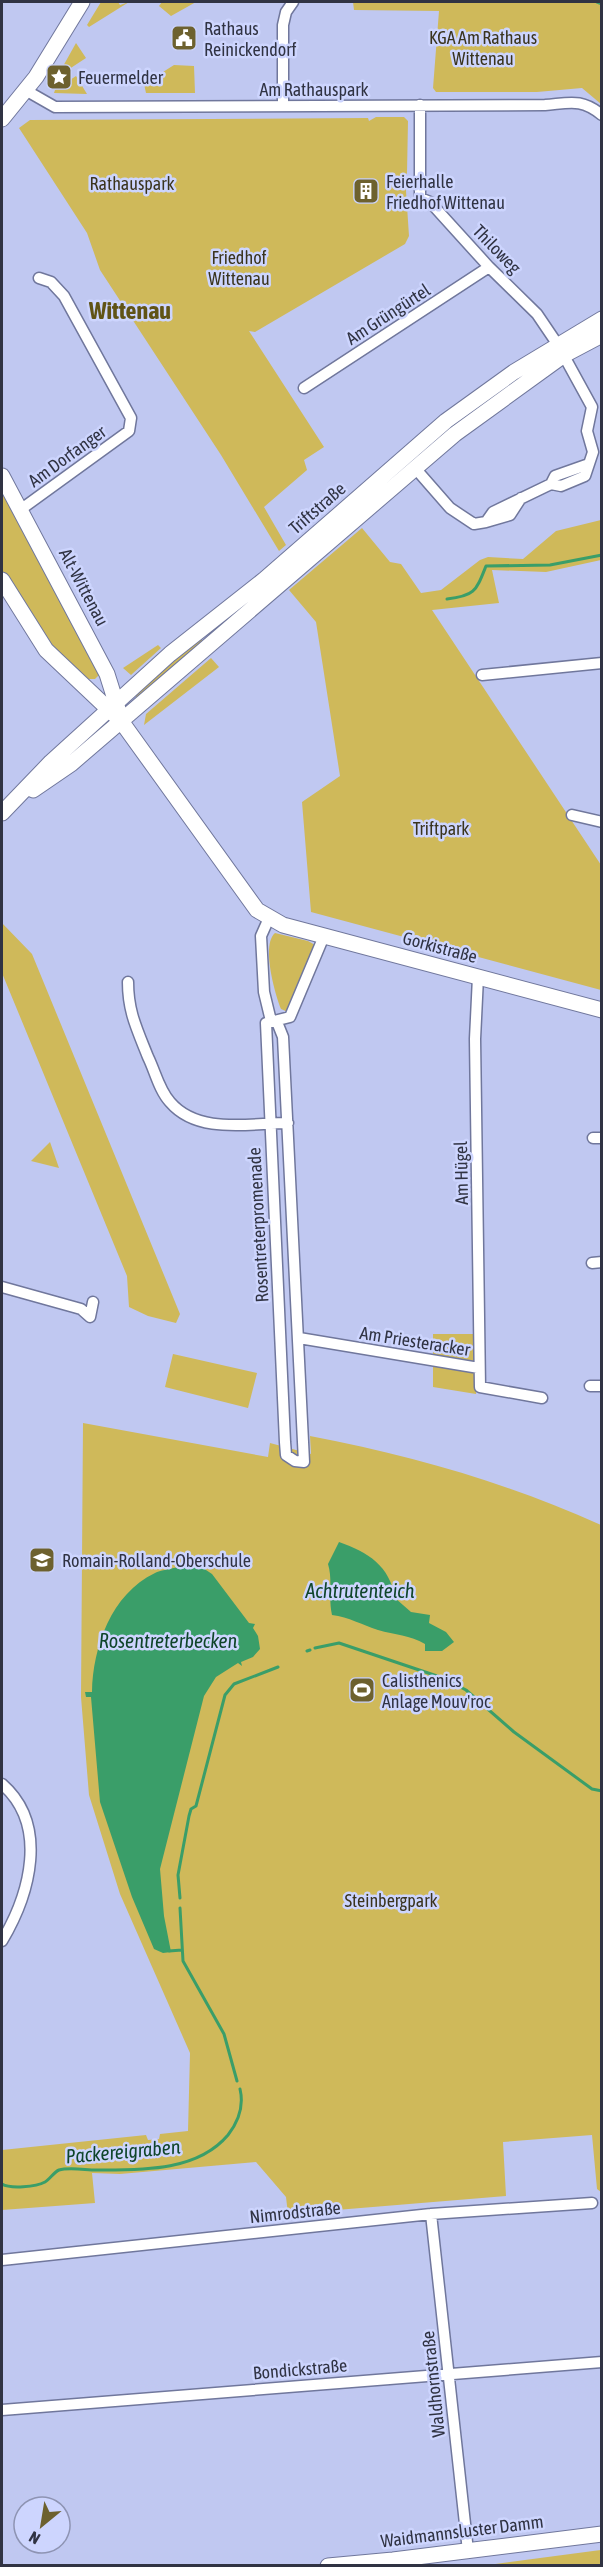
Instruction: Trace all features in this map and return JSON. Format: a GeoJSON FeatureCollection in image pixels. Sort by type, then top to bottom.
{"type":"FeatureCollection","features":[{"type":"Feature","properties":{"kind":"main road"},"geometry":{"type":"LineString","coordinates":[[2,119],[27,91],[82,2]]}},
{"type":"Feature","properties":{"kind":"main road","name":"Triftstraße"},"geometry":{"type":"LineString","coordinates":[[2,812],[112,705],[202,627],[270,584],[602,319]]}},
{"type":"Feature","properties":{"kind":"main road","name":"Triftstraße"},"geometry":{"type":"LineString","coordinates":[[2,812],[71,764],[214,642],[270,584],[473,399],[561,350],[602,335]]}},
{"type":"Feature","properties":{"kind":"main road","name":"Alt-Wittenau"},"geometry":{"type":"LineString","coordinates":[[2,476],[107,674],[112,705],[121,721],[249,903],[268,918]]}},
{"type":"Feature","properties":{"kind":"main road"},"geometry":{"type":"LineString","coordinates":[[2,580],[46,650],[86,687],[112,705]]}},
{"type":"Feature","properties":{"kind":"main road"},"geometry":{"type":"LineString","coordinates":[[202,627],[214,642]]}},
{"type":"Feature","properties":{"kind":"main road"},"geometry":{"type":"LineString","coordinates":[[86,687],[94,685],[107,674]]}},
{"type":"Feature","properties":{"kind":"main road","name":"Gorkistraße"},"geometry":{"type":"LineString","coordinates":[[268,918],[284,925],[602,1010]]}},
{"type":"Feature","properties":{"kind":"main road","name":"Waidmannsluster Damm"},"geometry":{"type":"LineString","coordinates":[[328,2565],[468,2551],[602,2534]]}},
{"type":"Feature","properties":{"kind":"street"},"geometry":{"type":"LineString","coordinates":[[283,106],[283,25],[286,12],[293,2]]}},
{"type":"Feature","properties":{"kind":"street","name":"Am Rathauspark"},"geometry":{"type":"LineString","coordinates":[[27,91],[56,107],[581,102],[602,115]]}},
{"type":"Feature","properties":{"kind":"street","name":"Thiloweg"},"geometry":{"type":"LineString","coordinates":[[420,105],[420,198],[430,202],[489,267],[537,314],[561,350],[592,407],[587,431],[594,461]]}},
{"type":"Feature","properties":{"kind":"street","name":"Am Grüngürtel"},"geometry":{"type":"LineString","coordinates":[[304,388],[489,267]]}},
{"type":"Feature","properties":{"kind":"street","name":"Am Dorfanger"},"geometry":{"type":"LineString","coordinates":[[21,510],[129,431],[131,418],[64,296],[51,282],[39,278]]}},
{"type":"Feature","properties":{"kind":"street"},"geometry":{"type":"LineString","coordinates":[[415,468],[450,508],[474,524],[486,522],[493,512],[551,484],[555,477],[594,461]]}},
{"type":"Feature","properties":{"kind":"street"},"geometry":{"type":"LineString","coordinates":[[482,675],[602,663]]}},
{"type":"Feature","properties":{"kind":"street"},"geometry":{"type":"LineString","coordinates":[[572,815],[602,822]]}},
{"type":"Feature","properties":{"kind":"street","name":"Rosentreterpromenade"},"geometry":{"type":"LineString","coordinates":[[268,918],[261,936],[264,992],[274,1021],[283,1037],[304,1462],[295,1461],[286,1455],[265,1036],[266,1023],[274,1021]]}},
{"type":"Feature","properties":{"kind":"street"},"geometry":{"type":"LineString","coordinates":[[274,1021],[290,1017],[324,936]]}},
{"type":"Feature","properties":{"kind":"street","name":"Am Hügel"},"geometry":{"type":"LineString","coordinates":[[478,977],[475,990],[475,1039],[479,1368]]}},
{"type":"Feature","properties":{"kind":"street","name":"Rosentreterpromenade"},"geometry":{"type":"LineString","coordinates":[[128,982],[128,1006],[162,1090],[171,1103],[188,1116],[212,1124],[288,1123]]}},
{"type":"Feature","properties":{"kind":"street"},"geometry":{"type":"LineString","coordinates":[[2,1287],[81,1309],[90,1317],[93,1302]]}},
{"type":"Feature","properties":{"kind":"street","name":"Rosentreterpromenade"},"geometry":{"type":"LineString","coordinates":[[279,1325],[298,1324]]}},
{"type":"Feature","properties":{"kind":"street","name":"Am Priesteracker"},"geometry":{"type":"LineString","coordinates":[[299,1338],[479,1368],[480,1387],[542,1398]]}},
{"type":"Feature","properties":{"kind":"street"},"geometry":{"type":"LineString","coordinates":[[2,1784],[22,1808],[29,1831],[30,1856],[26,1889],[2,1941]]}},
{"type":"Feature","properties":{"kind":"street","name":"Nimrodstraße"},"geometry":{"type":"LineString","coordinates":[[2,2260],[431,2214],[592,2203]]}},
{"type":"Feature","properties":{"kind":"street","name":"Waldhornstraße"},"geometry":{"type":"LineString","coordinates":[[431,2214],[468,2551]]}},
{"type":"Feature","properties":{"kind":"street","name":"Bondickstraße"},"geometry":{"type":"LineString","coordinates":[[2,2410],[602,2362]]}},
{"type":"Feature","properties":{"kind":"green space"},"geometry":{"type":"Polygon","coordinates":[[[101,2],[118,2],[120,5],[129,2],[89,27],[87,25],[101,2]]]}},
{"type":"Feature","properties":{"kind":"green space"},"geometry":{"type":"Polygon","coordinates":[[[162,2],[196,2],[171,16],[159,6],[162,2]]]}},
{"type":"Feature","properties":{"kind":"green space","name":"KGA Am Rathaus Wittenau"},"geometry":{"type":"Polygon","coordinates":[[[353,2],[601,2],[601,104],[582,88],[537,92],[436,92],[433,88],[439,11],[354,10],[353,2]]]}},
{"type":"Feature","properties":{"kind":"green space"},"geometry":{"type":"Polygon","coordinates":[[[76,43],[86,58],[57,77],[76,43]]]}},
{"type":"Feature","properties":{"kind":"green space"},"geometry":{"type":"Polygon","coordinates":[[[174,65],[194,66],[195,93],[146,93],[144,84],[174,65]]]}},
{"type":"Feature","properties":{"kind":"green space"},"geometry":{"type":"Polygon","coordinates":[[[76,76],[87,94],[54,93],[55,90],[76,76]]]}},
{"type":"Feature","properties":{"kind":"green space"},"geometry":{"type":"Polygon","coordinates":[[[376,117],[404,117],[408,121],[407,173],[405,176],[409,236],[405,244],[255,332],[249,331],[324,447],[304,460],[307,470],[264,507],[286,545],[279,551],[221,455],[100,270],[87,233],[19,128],[30,120],[368,118],[369,121],[376,117]]]}},
{"type":"Feature","properties":{"kind":"green space"},"geometry":{"type":"Polygon","coordinates":[[[2,487],[99,675],[95,679],[87,679],[58,655],[2,573],[2,487]]]}},
{"type":"Feature","properties":{"kind":"green space","name":"Triftpark"},"geometry":{"type":"Polygon","coordinates":[[[601,520],[601,560],[546,572],[492,570],[499,603],[432,610],[601,865],[601,990],[311,912],[302,802],[340,776],[316,622],[289,590],[362,528],[390,562],[401,564],[421,593],[441,590],[480,560],[488,557],[523,559],[556,531],[601,520]]]}},
{"type":"Feature","properties":{"kind":"green space"},"geometry":{"type":"Polygon","coordinates":[[[201,639],[205,643],[138,702],[135,694],[172,660],[201,639]]]}},
{"type":"Feature","properties":{"kind":"green space"},"geometry":{"type":"Polygon","coordinates":[[[158,645],[161,648],[131,675],[123,668],[158,645]]]}},
{"type":"Feature","properties":{"kind":"green space"},"geometry":{"type":"Polygon","coordinates":[[[211,658],[219,667],[144,725],[146,714],[211,658]]]}},
{"type":"Feature","properties":{"kind":"green space"},"geometry":{"type":"Polygon","coordinates":[[[2,923],[32,954],[180,1314],[176,1323],[148,1316],[129,1307],[127,1276],[2,973],[2,923]]]}},
{"type":"Feature","properties":{"kind":"green space"},"geometry":{"type":"Polygon","coordinates":[[[275,933],[308,941],[315,945],[288,1012],[281,1009],[270,970],[269,948],[275,933]]]}},
{"type":"Feature","properties":{"kind":"green space"},"geometry":{"type":"Polygon","coordinates":[[[50,1142],[59,1168],[31,1161],[50,1142]]]}},
{"type":"Feature","properties":{"kind":"green space"},"geometry":{"type":"Polygon","coordinates":[[[433,1334],[477,1334],[476,1394],[433,1387],[433,1334]]]}},
{"type":"Feature","properties":{"kind":"green space"},"geometry":{"type":"Polygon","coordinates":[[[173,1354],[257,1373],[248,1408],[165,1387],[173,1354]]]}},
{"type":"Feature","properties":{"kind":"green space","name":"Steinbergpark"},"geometry":{"type":"Polygon","coordinates":[[[83,1423],[268,1457],[270,1443],[311,1454],[310,1436],[386,1452],[494,1483],[601,1525],[601,2192],[597,2189],[592,2135],[503,2142],[506,2196],[288,2214],[286,2197],[256,2162],[120,2174],[92,2173],[95,2203],[2,2210],[2,2150],[146,2135],[148,2140],[159,2139],[160,2134],[188,2131],[190,2053],[120,1894],[89,1795],[81,1697],[83,1423]]]}},
{"type":"Feature","properties":{"kind":"green space"},"geometry":{"type":"Polygon","coordinates":[[[601,2550],[601,2565],[488,2565],[593,2551],[601,2550]]]}},
{"type":"Feature","properties":{"kind":"water","name":"Achtrutenteich"},"geometry":{"type":"Polygon","coordinates":[[[339,1542],[359,1550],[376,1562],[388,1577],[395,1598],[411,1612],[430,1615],[429,1623],[446,1632],[454,1642],[442,1651],[425,1651],[425,1644],[414,1639],[332,1615],[328,1564],[339,1542]]]}},
{"type":"Feature","properties":{"kind":"water","name":"Rosentreterbecken"},"geometry":{"type":"Polygon","coordinates":[[[194,1562],[212,1574],[249,1623],[255,1624],[253,1628],[258,1636],[260,1649],[253,1657],[241,1662],[242,1666],[238,1663],[216,1677],[204,1696],[160,1869],[164,1916],[171,1952],[163,1953],[154,1949],[132,1897],[100,1802],[91,1697],[86,1697],[85,1692],[92,1692],[96,1657],[107,1624],[127,1594],[140,1582],[155,1573],[194,1562]]]}},
{"type":"Feature","properties":{"kind":"waterway"},"geometry":{"type":"LineString","coordinates":[[597,2],[602,4]]}},
{"type":"Feature","properties":{"kind":"waterway"},"geometry":{"type":"LineString","coordinates":[[447,599],[464,596],[473,591],[486,566],[550,565],[602,555]]}},
{"type":"Feature","properties":{"kind":"waterway","name":"Packereigraben"},"geometry":{"type":"LineString","coordinates":[[315,1648],[339,1643],[443,1678],[466,1690],[514,1732],[592,1789],[602,1791]]}},
{"type":"Feature","properties":{"kind":"waterway","name":"Packereigraben"},"geometry":{"type":"LineString","coordinates":[[180,1898],[178,1875],[189,1816],[191,1809],[196,1806],[225,1695],[234,1684],[278,1667]]}},
{"type":"Feature","properties":{"kind":"waterway","name":"Packereigraben"},"geometry":{"type":"LineString","coordinates":[[180,1908],[183,1961],[224,2034],[237,2081]]}},
{"type":"Feature","properties":{"kind":"waterway"},"geometry":{"type":"LineString","coordinates":[[169,1951],[182,1950]]}},
{"type":"Feature","properties":{"kind":"waterway","name":"Packereigraben"},"geometry":{"type":"LineString","coordinates":[[2,2184],[17,2187],[36,2185],[45,2182],[57,2171],[63,2169],[149,2169],[184,2162],[200,2156],[215,2147],[228,2135],[235,2124],[241,2107],[240,2089]]}},
{"type":"Feature","properties":{"kind":"place","name":"Rathaus Reinickendorf"},"geometry":{"type":"Point","coordinates":[184,38]}},
{"type":"Feature","properties":{"kind":"place","name":"Feuermelder"},"geometry":{"type":"Point","coordinates":[59,77]}},
{"type":"Feature","properties":{"kind":"place","name":"Feierhalle Friedhof Wittenau"},"geometry":{"type":"Point","coordinates":[366,191]}},
{"type":"Feature","properties":{"kind":"place","name":"Romain-Rolland-Oberschule"},"geometry":{"type":"Point","coordinates":[42,1560]}},
{"type":"Feature","properties":{"kind":"place","name":"Calisthenics Anlage Mouv'roc"},"geometry":{"type":"Point","coordinates":[362,1690]}},
{"type":"Feature","properties":{"kind":"district","name":"Wittenau"},"geometry":{"type":"Point","coordinates":[130,310]}},
{"type":"Feature","properties":{"kind":"park label","name":"Rathauspark"},"geometry":{"type":"Point","coordinates":[132,183]}},
{"type":"Feature","properties":{"kind":"park label","name":"Friedhof Wittenau"},"geometry":{"type":"Point","coordinates":[239,267]}}]}
